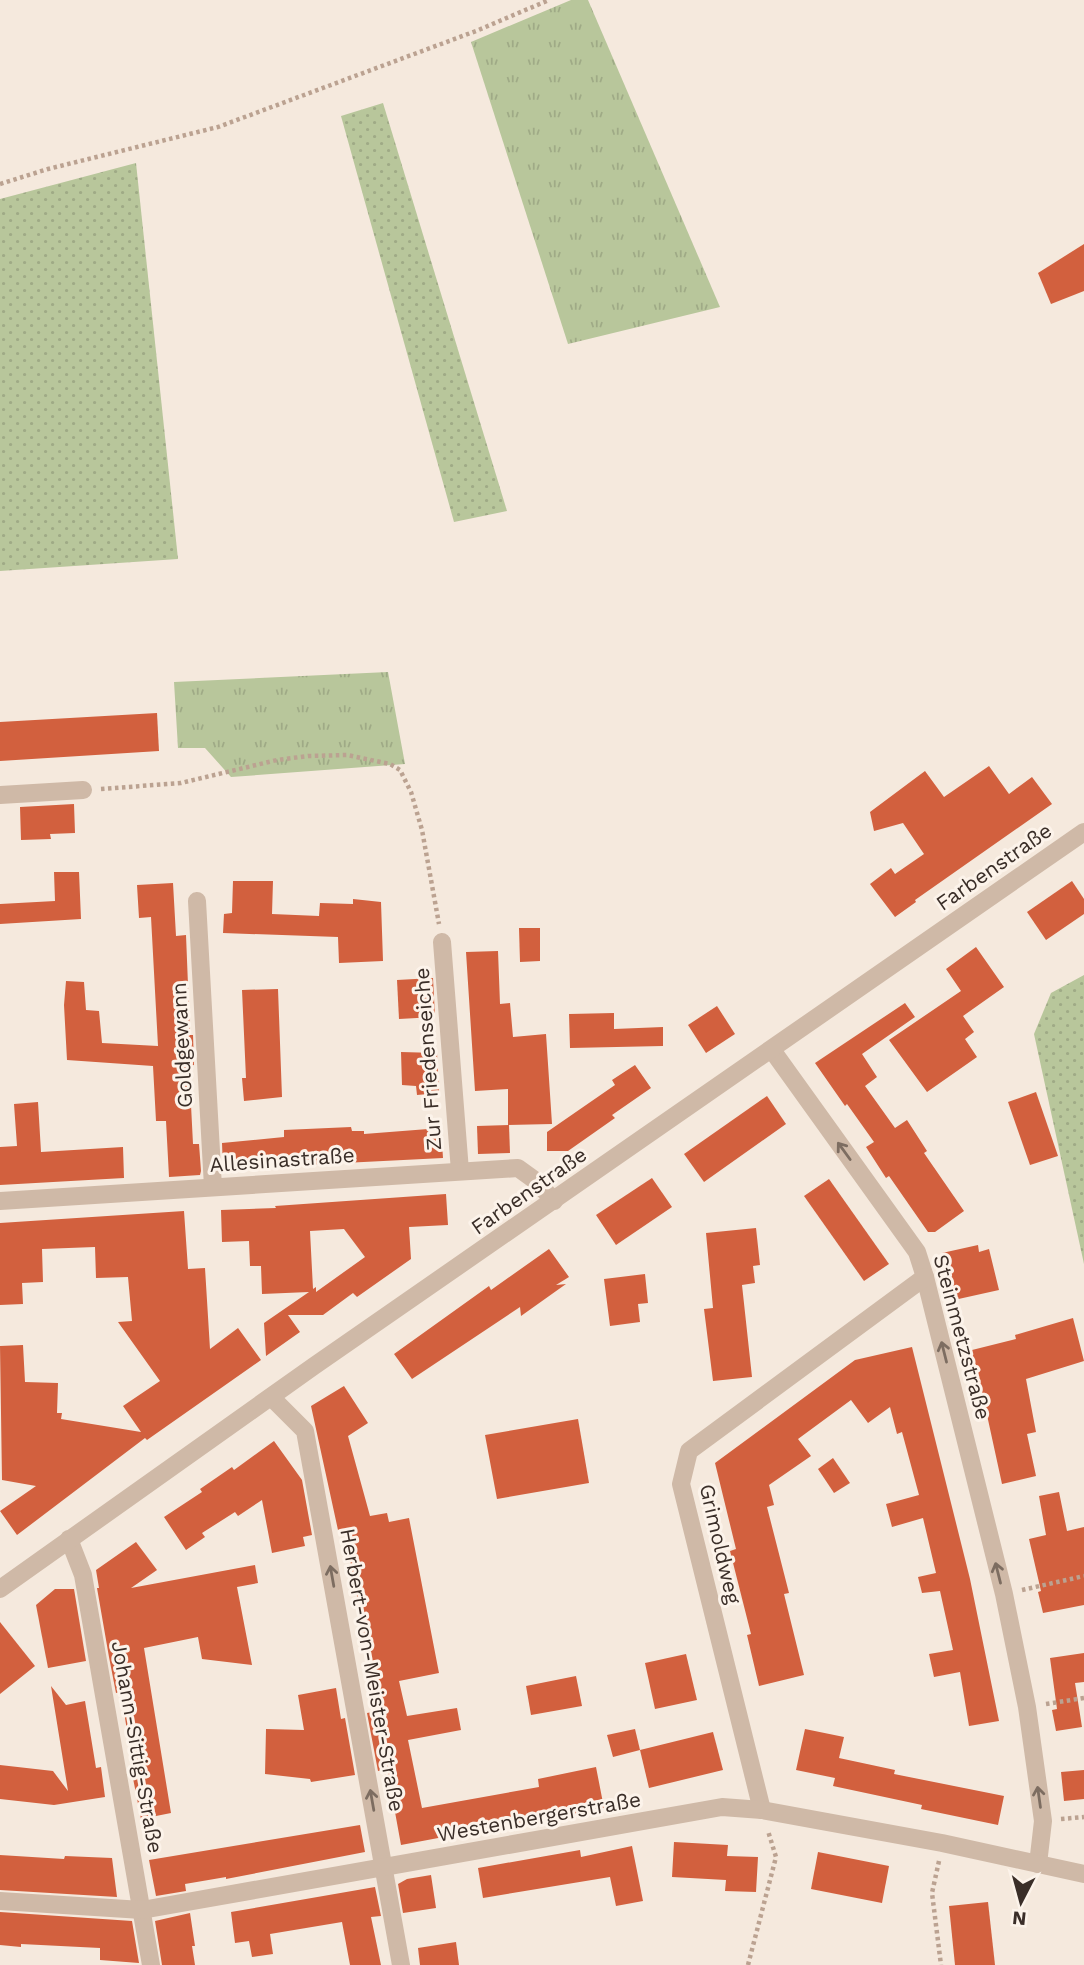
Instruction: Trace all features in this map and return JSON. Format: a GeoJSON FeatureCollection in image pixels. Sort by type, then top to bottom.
{"type":"FeatureCollection","features":[{"type":"Feature","properties":{"kind":"street"},"geometry":{"type":"LineString","coordinates":[[0,795],[83,790]]}},
{"type":"Feature","properties":{"kind":"street","name":"Farbenstraße"},"geometry":{"type":"LineString","coordinates":[[0,1587],[1084,832]]}},
{"type":"Feature","properties":{"kind":"street","name":"Goldgewann"},"geometry":{"type":"LineString","coordinates":[[197,901],[213,1187]]}},
{"type":"Feature","properties":{"kind":"street","name":"Zur Friedenseiche"},"geometry":{"type":"LineString","coordinates":[[442,942],[460,1171]]}},
{"type":"Feature","properties":{"kind":"street","name":"Steinmetzstraße"},"geometry":{"type":"LineString","coordinates":[[772,1049],[917,1252],[1004,1594],[1027,1707],[1042,1821],[1038,1864]]}},
{"type":"Feature","properties":{"kind":"street","name":"Allesinastraße"},"geometry":{"type":"LineString","coordinates":[[0,1201],[518,1168],[536,1181],[554,1201]]}},
{"type":"Feature","properties":{"kind":"street","name":"Grimoldweg"},"geometry":{"type":"LineString","coordinates":[[762,1810],[681,1484],[689,1451],[925,1277]]}},
{"type":"Feature","properties":{"kind":"street","name":"Herbert-von-Meister-Straße"},"geometry":{"type":"LineString","coordinates":[[271,1397],[305,1431],[401,1965]]}},
{"type":"Feature","properties":{"kind":"street","name":"Johann-Sittig-Straße"},"geometry":{"type":"LineString","coordinates":[[69,1539],[83,1575],[151,1965]]}},
{"type":"Feature","properties":{"kind":"street","name":"Westenbergerstraße"},"geometry":{"type":"LineString","coordinates":[[0,1901],[142,1910],[722,1807],[762,1810],[942,1843],[1084,1874]]}},
{"type":"Feature","properties":{"kind":"path"},"geometry":{"type":"LineString","coordinates":[[0,184],[48,169],[218,127],[476,31],[549,0]]}},
{"type":"Feature","properties":{"kind":"path"},"geometry":{"type":"LineString","coordinates":[[83,790],[181,783],[278,760],[347,755],[390,764],[400,770],[411,792],[422,830],[442,942]]}},
{"type":"Feature","properties":{"kind":"path"},"geometry":{"type":"LineString","coordinates":[[1004,1594],[1084,1576]]}},
{"type":"Feature","properties":{"kind":"path"},"geometry":{"type":"LineString","coordinates":[[1027,1707],[1084,1698]]}},
{"type":"Feature","properties":{"kind":"path"},"geometry":{"type":"LineString","coordinates":[[748,1965],[776,1857],[762,1810]]}},
{"type":"Feature","properties":{"kind":"path"},"geometry":{"type":"LineString","coordinates":[[941,1965],[933,1893],[942,1843]]}},
{"type":"Feature","properties":{"kind":"green space"},"geometry":{"type":"Polygon","coordinates":[[[571,0],[588,0],[720,307],[568,344],[471,42],[571,0]]]}},
{"type":"Feature","properties":{"kind":"green space"},"geometry":{"type":"Polygon","coordinates":[[[383,103],[507,511],[454,522],[341,116],[383,103]]]}},
{"type":"Feature","properties":{"kind":"green space"},"geometry":{"type":"Polygon","coordinates":[[[136,163],[178,559],[0,571],[0,199],[136,163]]]}},
{"type":"Feature","properties":{"kind":"green space"},"geometry":{"type":"Polygon","coordinates":[[[388,672],[405,764],[231,777],[205,748],[178,748],[174,682],[388,672]]]}},
{"type":"Feature","properties":{"kind":"green space"},"geometry":{"type":"Polygon","coordinates":[[[1084,975],[1084,1264],[1034,1034],[1051,993],[1084,975]]]}},
{"type":"Feature","properties":{"kind":"building"},"geometry":{"type":"Polygon","coordinates":[[[1084,244],[1084,291],[1051,304],[1038,273],[1084,244]]]}},
{"type":"Feature","properties":{"kind":"building"},"geometry":{"type":"Polygon","coordinates":[[[157,713],[159,751],[0,761],[0,722],[157,713]]]}},
{"type":"Feature","properties":{"kind":"building"},"geometry":{"type":"Polygon","coordinates":[[[989,766],[1009,794],[1032,777],[1052,804],[915,900],[916,902],[895,917],[870,884],[891,868],[895,874],[924,854],[903,823],[874,831],[870,812],[925,771],[944,797],[989,766]]]}},
{"type":"Feature","properties":{"kind":"building"},"geometry":{"type":"Polygon","coordinates":[[[74,804],[75,833],[50,834],[51,839],[21,840],[20,807],[74,804]]]}},
{"type":"Feature","properties":{"kind":"building"},"geometry":{"type":"Polygon","coordinates":[[[54,872],[79,872],[81,919],[0,924],[0,904],[55,901],[54,872]]]}},
{"type":"Feature","properties":{"kind":"building"},"geometry":{"type":"Polygon","coordinates":[[[233,881],[273,881],[272,914],[319,916],[320,903],[353,904],[353,899],[381,902],[383,961],[339,963],[338,937],[223,933],[224,914],[232,913],[233,881]]]}},
{"type":"Feature","properties":{"kind":"building"},"geometry":{"type":"Polygon","coordinates":[[[1072,881],[1084,899],[1084,914],[1046,940],[1027,912],[1072,881]]]}},
{"type":"Feature","properties":{"kind":"building"},"geometry":{"type":"Polygon","coordinates":[[[173,883],[176,936],[186,935],[190,1035],[193,1035],[194,1065],[189,1066],[193,1144],[199,1144],[201,1171],[200,1175],[169,1177],[166,1121],[156,1121],[153,1066],[67,1060],[64,1005],[66,981],[84,982],[86,1010],[99,1011],[102,1043],[158,1046],[151,917],[139,918],[137,885],[173,883]]]}},
{"type":"Feature","properties":{"kind":"building"},"geometry":{"type":"Polygon","coordinates":[[[519,928],[540,928],[540,961],[520,962],[519,928]]]}},
{"type":"Feature","properties":{"kind":"building"},"geometry":{"type":"Polygon","coordinates":[[[976,947],[1004,987],[963,1016],[974,1032],[965,1039],[977,1057],[927,1092],[889,1040],[961,991],[946,969],[976,947]]]}},
{"type":"Feature","properties":{"kind":"building"},"geometry":{"type":"Polygon","coordinates":[[[498,951],[500,1004],[510,1003],[513,1037],[546,1034],[552,1124],[508,1125],[508,1089],[475,1091],[466,952],[498,951]]]}},
{"type":"Feature","properties":{"kind":"building"},"geometry":{"type":"Polygon","coordinates":[[[433,978],[435,1017],[399,1019],[397,980],[433,978]]]}},
{"type":"Feature","properties":{"kind":"building"},"geometry":{"type":"Polygon","coordinates":[[[278,989],[282,1097],[244,1101],[242,1078],[246,1078],[242,990],[278,989]]]}},
{"type":"Feature","properties":{"kind":"building"},"geometry":{"type":"Polygon","coordinates":[[[905,1003],[915,1017],[862,1054],[877,1077],[865,1086],[895,1128],[907,1120],[927,1151],[924,1153],[964,1211],[935,1232],[928,1232],[889,1176],[886,1178],[866,1147],[874,1142],[815,1063],[905,1003]]]}},
{"type":"Feature","properties":{"kind":"building"},"geometry":{"type":"Polygon","coordinates":[[[717,1006],[735,1034],[706,1053],[688,1025],[717,1006]]]}},
{"type":"Feature","properties":{"kind":"building"},"geometry":{"type":"Polygon","coordinates":[[[614,1013],[614,1029],[663,1027],[663,1046],[570,1048],[569,1014],[614,1013]]]}},
{"type":"Feature","properties":{"kind":"building"},"geometry":{"type":"Polygon","coordinates":[[[401,1052],[437,1053],[439,1093],[417,1095],[416,1086],[402,1085],[401,1052]]]}},
{"type":"Feature","properties":{"kind":"building"},"geometry":{"type":"Polygon","coordinates":[[[635,1065],[651,1088],[612,1115],[615,1118],[568,1151],[547,1151],[547,1132],[615,1085],[612,1080],[635,1065]]]}},
{"type":"Feature","properties":{"kind":"building"},"geometry":{"type":"Polygon","coordinates":[[[1036,1092],[1058,1156],[1030,1165],[1008,1102],[1036,1092]]]}},
{"type":"Feature","properties":{"kind":"building"},"geometry":{"type":"Polygon","coordinates":[[[767,1096],[786,1124],[704,1182],[684,1154],[767,1096]]]}},
{"type":"Feature","properties":{"kind":"building"},"geometry":{"type":"Polygon","coordinates":[[[38,1102],[41,1152],[123,1147],[124,1178],[0,1185],[0,1147],[17,1146],[14,1104],[38,1102]]]}},
{"type":"Feature","properties":{"kind":"building"},"geometry":{"type":"Polygon","coordinates":[[[509,1125],[510,1153],[478,1154],[477,1126],[509,1125]]]}},
{"type":"Feature","properties":{"kind":"building"},"geometry":{"type":"Polygon","coordinates":[[[351,1127],[352,1131],[364,1131],[364,1134],[441,1128],[443,1158],[223,1169],[222,1143],[284,1137],[284,1130],[351,1127]]]}},
{"type":"Feature","properties":{"kind":"building"},"geometry":{"type":"Polygon","coordinates":[[[652,1178],[672,1207],[616,1245],[596,1215],[652,1178]]]}},
{"type":"Feature","properties":{"kind":"building"},"geometry":{"type":"Polygon","coordinates":[[[829,1179],[889,1264],[864,1281],[804,1196],[829,1179]]]}},
{"type":"Feature","properties":{"kind":"building"},"geometry":{"type":"Polygon","coordinates":[[[446,1194],[448,1225],[409,1227],[411,1259],[357,1297],[353,1293],[323,1315],[288,1315],[300,1332],[266,1356],[264,1323],[309,1292],[262,1294],[261,1266],[250,1266],[249,1241],[222,1242],[221,1210],[276,1208],[275,1206],[446,1194]],[[344,1229],[310,1231],[313,1289],[316,1287],[316,1292],[365,1257],[344,1229]]]}},
{"type":"Feature","properties":{"kind":"building"},"geometry":{"type":"Polygon","coordinates":[[[184,1211],[188,1269],[205,1268],[210,1349],[238,1328],[261,1360],[147,1440],[145,1438],[17,1535],[0,1511],[36,1486],[2,1480],[0,1346],[23,1345],[25,1382],[58,1383],[57,1413],[62,1413],[61,1419],[141,1432],[123,1406],[160,1381],[118,1322],[132,1321],[128,1277],[96,1278],[95,1247],[42,1249],[43,1282],[22,1283],[23,1304],[0,1305],[0,1223],[184,1211]]]}},
{"type":"Feature","properties":{"kind":"building"},"geometry":{"type":"Polygon","coordinates":[[[756,1228],[760,1265],[753,1266],[755,1283],[742,1285],[752,1377],[713,1381],[704,1309],[713,1308],[706,1233],[756,1228]]]}},
{"type":"Feature","properties":{"kind":"building"},"geometry":{"type":"Polygon","coordinates":[[[978,1245],[979,1252],[989,1249],[999,1290],[954,1300],[942,1253],[978,1245]]]}},
{"type":"Feature","properties":{"kind":"building"},"geometry":{"type":"Polygon","coordinates":[[[549,1249],[569,1277],[556,1285],[566,1284],[521,1316],[520,1307],[412,1379],[394,1354],[489,1286],[491,1290],[549,1249]]]}},
{"type":"Feature","properties":{"kind":"building"},"geometry":{"type":"Polygon","coordinates":[[[645,1274],[648,1303],[638,1304],[640,1322],[610,1326],[604,1279],[645,1274]]]}},
{"type":"Feature","properties":{"kind":"building"},"geometry":{"type":"Polygon","coordinates":[[[1073,1318],[1084,1361],[1026,1379],[1036,1432],[1027,1434],[1036,1476],[1002,1484],[982,1392],[978,1393],[968,1351],[1016,1339],[1015,1335],[1073,1318]]]}},
{"type":"Feature","properties":{"kind":"building"},"geometry":{"type":"Polygon","coordinates":[[[912,1347],[970,1579],[999,1721],[969,1726],[960,1672],[934,1677],[929,1654],[953,1650],[940,1591],[922,1593],[918,1577],[936,1573],[923,1518],[892,1527],[886,1504],[919,1495],[902,1432],[897,1434],[890,1407],[868,1423],[851,1400],[798,1439],[811,1456],[769,1485],[774,1505],[767,1507],[789,1593],[784,1594],[804,1675],[759,1686],[747,1635],[751,1634],[730,1551],[736,1549],[715,1463],[855,1360],[912,1347]]]}},
{"type":"Feature","properties":{"kind":"building"},"geometry":{"type":"Polygon","coordinates":[[[344,1386],[368,1423],[348,1436],[370,1516],[387,1513],[389,1522],[409,1518],[439,1673],[399,1681],[407,1716],[457,1708],[461,1730],[408,1740],[422,1808],[539,1787],[538,1779],[596,1767],[604,1808],[528,1818],[529,1821],[401,1845],[384,1770],[378,1771],[367,1713],[379,1711],[344,1529],[338,1530],[311,1406],[344,1386]]]}},
{"type":"Feature","properties":{"kind":"building"},"geometry":{"type":"Polygon","coordinates":[[[578,1419],[589,1483],[497,1499],[485,1435],[578,1419]]]}},
{"type":"Feature","properties":{"kind":"building"},"geometry":{"type":"Polygon","coordinates":[[[274,1441],[302,1480],[312,1535],[303,1537],[305,1546],[272,1553],[262,1500],[238,1516],[235,1512],[202,1533],[205,1537],[186,1550],[164,1517],[202,1492],[200,1489],[232,1467],[234,1470],[274,1441]]]}},
{"type":"Feature","properties":{"kind":"building"},"geometry":{"type":"Polygon","coordinates":[[[833,1458],[850,1483],[834,1493],[818,1469],[833,1458]]]}},
{"type":"Feature","properties":{"kind":"building"},"geometry":{"type":"Polygon","coordinates":[[[1059,1492],[1067,1531],[1084,1527],[1084,1605],[1043,1613],[1038,1592],[1041,1591],[1029,1539],[1046,1535],[1039,1496],[1059,1492]]]}},
{"type":"Feature","properties":{"kind":"building"},"geometry":{"type":"Polygon","coordinates":[[[136,1542],[157,1570],[131,1588],[255,1565],[258,1583],[237,1587],[252,1665],[202,1659],[198,1637],[144,1648],[171,1813],[141,1819],[130,1763],[121,1692],[116,1693],[96,1570],[136,1542]]]}},
{"type":"Feature","properties":{"kind":"building"},"geometry":{"type":"Polygon","coordinates":[[[55,1589],[74,1589],[86,1661],[48,1668],[36,1605],[55,1589]]]}},
{"type":"Feature","properties":{"kind":"building"},"geometry":{"type":"Polygon","coordinates":[[[0,1622],[35,1666],[0,1694],[0,1622]]]}},
{"type":"Feature","properties":{"kind":"building"},"geometry":{"type":"Polygon","coordinates":[[[1084,1653],[1084,1682],[1075,1683],[1082,1727],[1056,1731],[1052,1710],[1057,1709],[1050,1658],[1084,1653]]]}},
{"type":"Feature","properties":{"kind":"building"},"geometry":{"type":"Polygon","coordinates":[[[686,1654],[697,1700],[655,1709],[645,1663],[686,1654]]]}},
{"type":"Feature","properties":{"kind":"building"},"geometry":{"type":"Polygon","coordinates":[[[576,1676],[582,1706],[531,1715],[526,1686],[576,1676]]]}},
{"type":"Feature","properties":{"kind":"building"},"geometry":{"type":"Polygon","coordinates":[[[51,1686],[66,1705],[85,1701],[96,1768],[101,1767],[105,1797],[54,1805],[0,1799],[0,1765],[53,1771],[68,1791],[51,1686]]]}},
{"type":"Feature","properties":{"kind":"building"},"geometry":{"type":"Polygon","coordinates":[[[336,1688],[341,1719],[345,1718],[355,1775],[311,1782],[310,1779],[265,1774],[266,1729],[304,1730],[298,1695],[336,1688]]]}},
{"type":"Feature","properties":{"kind":"building"},"geometry":{"type":"Polygon","coordinates":[[[635,1729],[640,1750],[613,1757],[607,1735],[635,1729]]]}},
{"type":"Feature","properties":{"kind":"building"},"geometry":{"type":"Polygon","coordinates":[[[805,1729],[844,1737],[839,1758],[895,1770],[894,1774],[1004,1796],[998,1825],[921,1809],[922,1805],[833,1786],[835,1778],[796,1770],[805,1729]]]}},
{"type":"Feature","properties":{"kind":"building"},"geometry":{"type":"Polygon","coordinates":[[[713,1732],[723,1770],[649,1788],[640,1750],[713,1732]]]}},
{"type":"Feature","properties":{"kind":"building"},"geometry":{"type":"Polygon","coordinates":[[[1084,1770],[1084,1799],[1064,1801],[1061,1772],[1084,1770]]]}},
{"type":"Feature","properties":{"kind":"building"},"geometry":{"type":"Polygon","coordinates":[[[360,1825],[365,1852],[226,1879],[185,1884],[186,1891],[156,1896],[149,1860],[360,1825]]]}},
{"type":"Feature","properties":{"kind":"building"},"geometry":{"type":"Polygon","coordinates":[[[674,1842],[728,1845],[727,1856],[758,1857],[756,1892],[725,1891],[726,1880],[672,1877],[674,1842]]]}},
{"type":"Feature","properties":{"kind":"building"},"geometry":{"type":"Polygon","coordinates":[[[632,1846],[643,1901],[616,1906],[610,1877],[483,1898],[478,1868],[580,1850],[581,1857],[632,1846]]]}},
{"type":"Feature","properties":{"kind":"building"},"geometry":{"type":"Polygon","coordinates":[[[818,1852],[889,1866],[882,1903],[811,1889],[818,1852]]]}},
{"type":"Feature","properties":{"kind":"building"},"geometry":{"type":"Polygon","coordinates":[[[0,1855],[64,1859],[65,1856],[112,1858],[117,1897],[0,1890],[0,1855]]]}},
{"type":"Feature","properties":{"kind":"building"},"geometry":{"type":"Polygon","coordinates":[[[431,1875],[436,1908],[403,1913],[398,1884],[407,1879],[431,1875]]]}},
{"type":"Feature","properties":{"kind":"building"},"geometry":{"type":"Polygon","coordinates":[[[375,1887],[381,1916],[371,1917],[381,1965],[350,1965],[342,1922],[270,1934],[273,1954],[252,1957],[249,1941],[235,1943],[231,1912],[375,1887]]]}},
{"type":"Feature","properties":{"kind":"building"},"geometry":{"type":"Polygon","coordinates":[[[988,1902],[995,1965],[955,1965],[949,1906],[988,1902]]]}},
{"type":"Feature","properties":{"kind":"building"},"geometry":{"type":"Polygon","coordinates":[[[0,1912],[132,1921],[139,1963],[100,1960],[100,1948],[0,1945],[0,1912]]]}},
{"type":"Feature","properties":{"kind":"building"},"geometry":{"type":"Polygon","coordinates":[[[190,1913],[195,1965],[162,1965],[155,1921],[190,1913]]]}},
{"type":"Feature","properties":{"kind":"building"},"geometry":{"type":"Polygon","coordinates":[[[456,1942],[459,1965],[420,1965],[418,1948],[456,1942]]]}}]}
